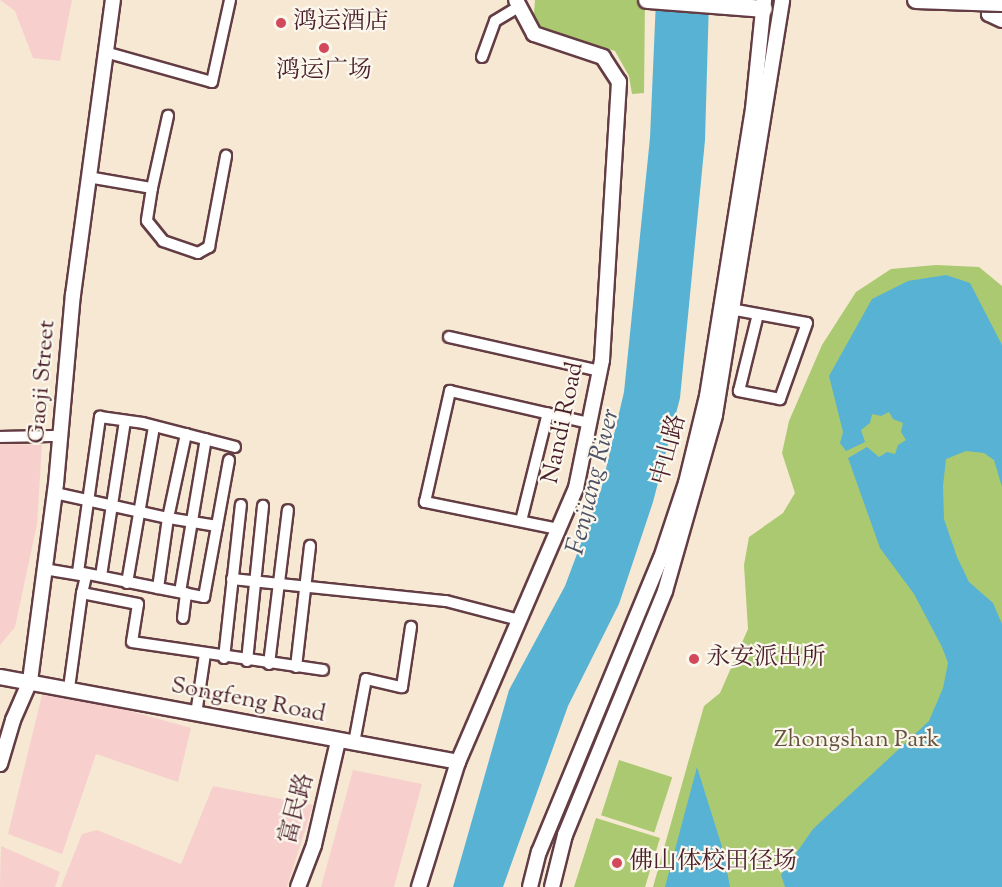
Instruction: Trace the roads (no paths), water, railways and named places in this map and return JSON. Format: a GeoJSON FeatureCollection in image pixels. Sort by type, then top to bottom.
{"type":"FeatureCollection","features":[{"type":"Feature","properties":{"kind":"main road"},"geometry":{"type":"LineString","coordinates":[[647,0],[764,4]]}},
{"type":"Feature","properties":{"kind":"main road"},"geometry":{"type":"LineString","coordinates":[[916,0],[998,12]]}},
{"type":"Feature","properties":{"kind":"street","name":"Gaoji Street"},"geometry":{"type":"LineString","coordinates":[[0,764],[13,720],[30,681],[55,493],[88,177],[113,0]]}},
{"type":"Feature","properties":{"kind":"street"},"geometry":{"type":"LineString","coordinates":[[105,52],[212,82],[230,0]]}},
{"type":"Feature","properties":{"kind":"street"},"geometry":{"type":"LineString","coordinates":[[990,0],[998,12]]}},
{"type":"Feature","properties":{"kind":"street"},"geometry":{"type":"LineString","coordinates":[[482,57],[495,21],[517,3]]}},
{"type":"Feature","properties":{"kind":"street","name":"Nandi Road"},"geometry":{"type":"LineString","coordinates":[[419,887],[458,762],[576,488],[600,371],[619,82],[603,57],[534,34],[517,3]]}},
{"type":"Feature","properties":{"kind":"street"},"geometry":{"type":"LineString","coordinates":[[764,4],[782,5]]}},
{"type":"Feature","properties":{"kind":"street","name":"中山路"},"geometry":{"type":"LineString","coordinates":[[552,887],[565,835],[665,591],[715,415],[764,4]]}},
{"type":"Feature","properties":{"kind":"street","name":"中山路"},"geometry":{"type":"LineString","coordinates":[[530,887],[539,852],[661,558],[682,494],[726,308],[782,5]]}},
{"type":"Feature","properties":{"kind":"street"},"geometry":{"type":"LineString","coordinates":[[168,116],[147,221],[163,241],[198,253],[210,247],[226,156]]}},
{"type":"Feature","properties":{"kind":"street"},"geometry":{"type":"LineString","coordinates":[[88,177],[152,188]]}},
{"type":"Feature","properties":{"kind":"street"},"geometry":{"type":"LineString","coordinates":[[726,308],[807,323],[780,399],[739,392],[758,314]]}},
{"type":"Feature","properties":{"kind":"street"},"geometry":{"type":"LineString","coordinates":[[448,337],[600,371]]}},
{"type":"Feature","properties":{"kind":"street"},"geometry":{"type":"LineString","coordinates":[[558,529],[425,502],[450,391],[589,423]]}},
{"type":"Feature","properties":{"kind":"street"},"geometry":{"type":"LineString","coordinates":[[521,521],[548,413]]}},
{"type":"Feature","properties":{"kind":"street"},"geometry":{"type":"LineString","coordinates":[[229,460],[204,597],[78,572],[100,417],[154,426],[235,447]]}},
{"type":"Feature","properties":{"kind":"street"},"geometry":{"type":"LineString","coordinates":[[101,576],[124,421]]}},
{"type":"Feature","properties":{"kind":"street"},"geometry":{"type":"LineString","coordinates":[[127,583],[154,426]]}},
{"type":"Feature","properties":{"kind":"street"},"geometry":{"type":"LineString","coordinates":[[158,588],[168,518],[186,434]]}},
{"type":"Feature","properties":{"kind":"street"},"geometry":{"type":"LineString","coordinates":[[0,437],[60,436]]}},
{"type":"Feature","properties":{"kind":"street"},"geometry":{"type":"LineString","coordinates":[[183,618],[183,592],[206,439]]}},
{"type":"Feature","properties":{"kind":"street"},"geometry":{"type":"LineString","coordinates":[[55,493],[139,513],[217,526]]}},
{"type":"Feature","properties":{"kind":"street"},"geometry":{"type":"LineString","coordinates":[[224,658],[241,505]]}},
{"type":"Feature","properties":{"kind":"street"},"geometry":{"type":"LineString","coordinates":[[247,661],[263,506]]}},
{"type":"Feature","properties":{"kind":"street"},"geometry":{"type":"LineString","coordinates":[[269,664],[277,582],[288,510]]}},
{"type":"Feature","properties":{"kind":"street"},"geometry":{"type":"LineString","coordinates":[[296,667],[310,546]]}},
{"type":"Feature","properties":{"kind":"street"},"geometry":{"type":"LineString","coordinates":[[44,569],[86,576],[69,688]]}},
{"type":"Feature","properties":{"kind":"street"},"geometry":{"type":"LineString","coordinates":[[232,579],[305,584],[446,601],[519,620]]}},
{"type":"Feature","properties":{"kind":"street"},"geometry":{"type":"LineString","coordinates":[[82,593],[138,604],[132,642],[224,658],[323,670]]}},
{"type":"Feature","properties":{"kind":"street"},"geometry":{"type":"LineString","coordinates":[[354,743],[366,679],[402,687],[411,627]]}},
{"type":"Feature","properties":{"kind":"street"},"geometry":{"type":"LineString","coordinates":[[196,714],[205,654]]}},
{"type":"Feature","properties":{"kind":"street","name":"Songfeng Road"},"geometry":{"type":"LineString","coordinates":[[0,677],[458,762]]}},
{"type":"Feature","properties":{"kind":"street","name":"富民路"},"geometry":{"type":"LineString","coordinates":[[298,887],[314,845],[338,741]]}},
{"type":"Feature","properties":{"kind":"water"},"geometry":{"type":"Polygon","coordinates":[[[656,0],[709,0],[705,140],[680,398],[653,502],[619,604],[568,706],[503,887],[453,887],[509,690],[565,586],[601,490],[624,392],[650,138],[656,0]]]}},
{"type":"Feature","properties":{"kind":"water"},"geometry":{"type":"Polygon","coordinates":[[[946,275],[970,283],[1002,345],[1002,487],[994,460],[984,453],[966,451],[946,459],[943,486],[944,519],[957,557],[969,582],[993,603],[1002,624],[1002,887],[785,887],[781,875],[813,829],[929,721],[943,688],[948,663],[942,647],[914,594],[880,548],[848,458],[867,447],[879,457],[887,452],[895,454],[898,445],[906,440],[901,432],[903,423],[893,419],[889,412],[881,416],[872,414],[870,423],[861,430],[865,442],[846,451],[840,443],[843,432],[829,376],[872,299],[908,281],[946,275]]]}},
{"type":"Feature","properties":{"kind":"water"},"geometry":{"type":"Polygon","coordinates":[[[697,767],[723,850],[730,887],[665,887],[697,767]]]}},
{"type":"Feature","properties":{"kind":"place","name":"鸿运酒店"},"geometry":{"type":"Point","coordinates":[281,23]}},
{"type":"Feature","properties":{"kind":"place","name":"鸿运广场"},"geometry":{"type":"Point","coordinates":[324,48]}},
{"type":"Feature","properties":{"kind":"place","name":"永安派出所"},"geometry":{"type":"Point","coordinates":[694,659]}},
{"type":"Feature","properties":{"kind":"place","name":"佛山体校田径场"},"geometry":{"type":"Point","coordinates":[617,863]}},
{"type":"Feature","properties":{"kind":"water label","name":"Fenjiang River"},"geometry":{"type":"Point","coordinates":[594,482]}},
{"type":"Feature","properties":{"kind":"park label","name":"Zhongshan Park"},"geometry":{"type":"Point","coordinates":[857,741]}}]}
